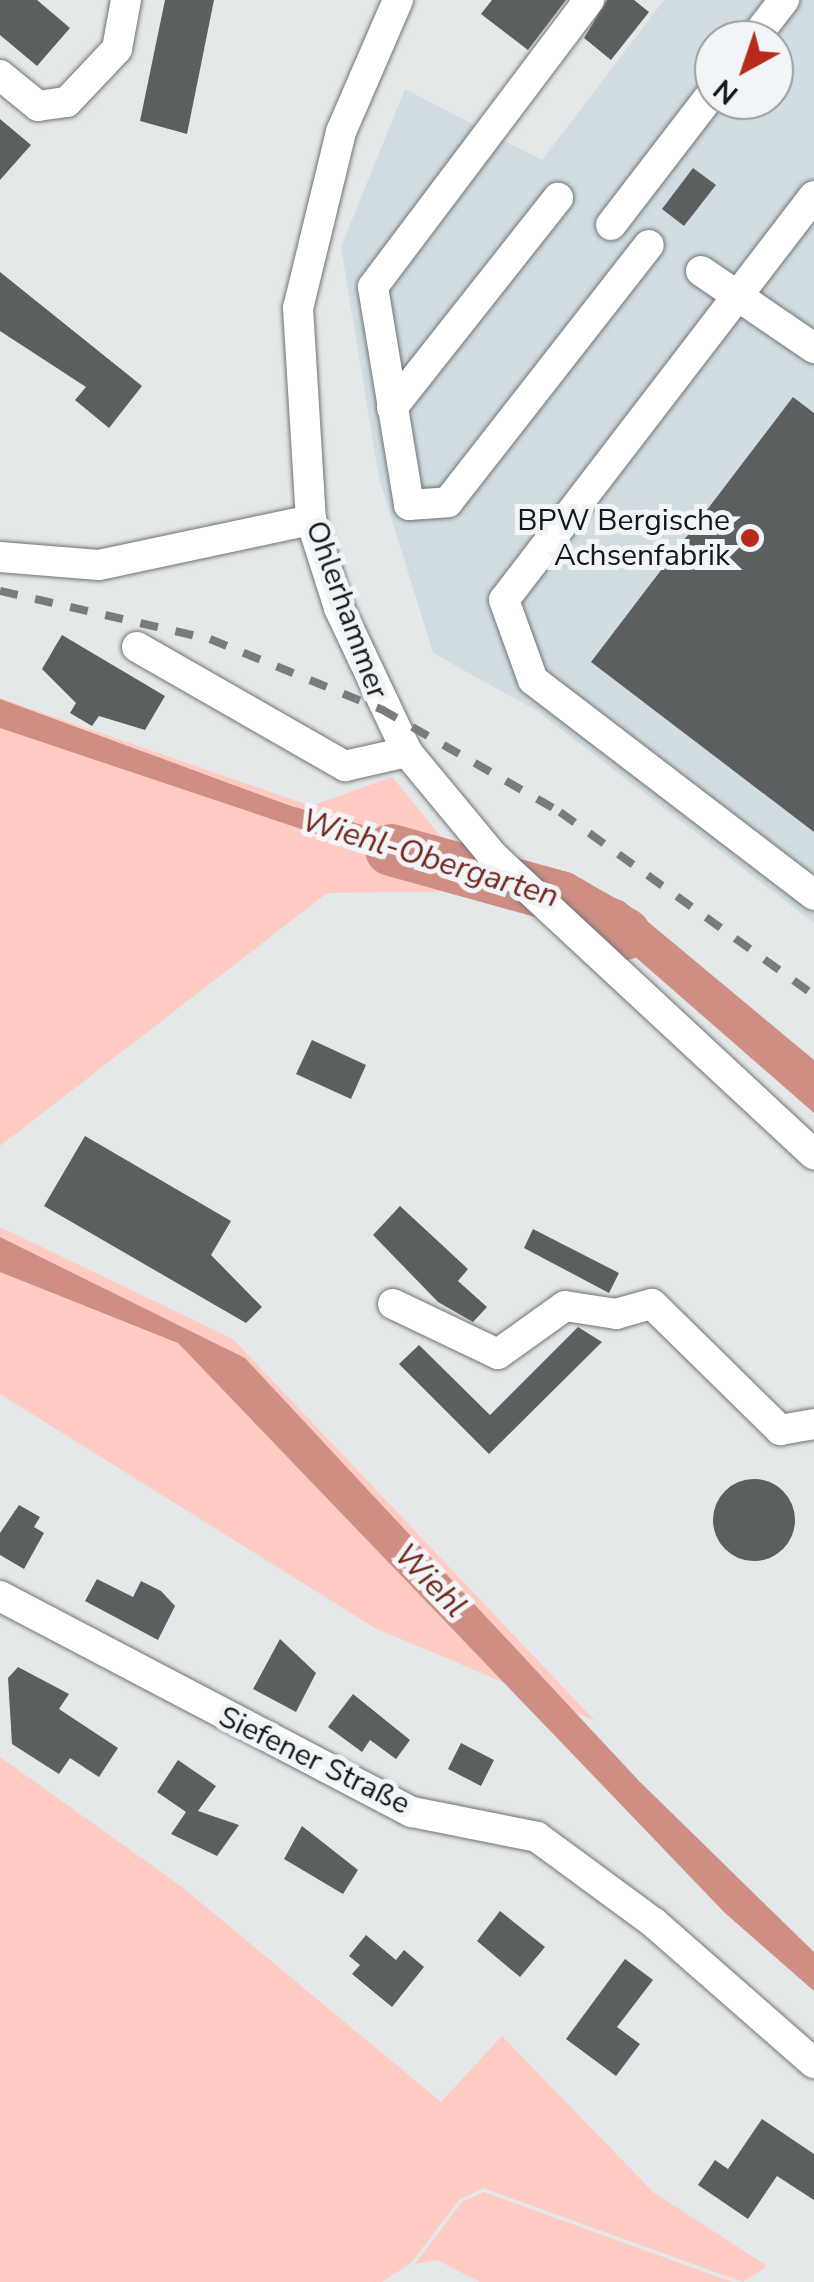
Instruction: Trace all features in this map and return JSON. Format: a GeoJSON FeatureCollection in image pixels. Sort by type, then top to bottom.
{"type":"FeatureCollection","features":[{"type":"Feature","properties":{"kind":"street"},"geometry":{"type":"LineString","coordinates":[[0,75],[38,106],[67,102],[117,49],[126,0]]}},
{"type":"Feature","properties":{"kind":"street","name":"Ohlerhammer"},"geometry":{"type":"LineString","coordinates":[[398,0],[325,182],[298,308],[311,520],[339,608],[407,752],[494,857],[543,910],[814,1154]]}},
{"type":"Feature","properties":{"kind":"street"},"geometry":{"type":"LineString","coordinates":[[589,0],[372,288],[409,506],[448,502],[650,245]]}},
{"type":"Feature","properties":{"kind":"street"},"geometry":{"type":"LineString","coordinates":[[768,20],[784,0]]}},
{"type":"Feature","properties":{"kind":"street"},"geometry":{"type":"LineString","coordinates":[[611,225],[694,117]]}},
{"type":"Feature","properties":{"kind":"street"},"geometry":{"type":"LineString","coordinates":[[814,196],[504,600],[533,680],[814,895]]}},
{"type":"Feature","properties":{"kind":"street"},"geometry":{"type":"LineString","coordinates":[[392,408],[558,198]]}},
{"type":"Feature","properties":{"kind":"street"},"geometry":{"type":"LineString","coordinates":[[701,271],[741,291],[814,348]]}},
{"type":"Feature","properties":{"kind":"street"},"geometry":{"type":"LineString","coordinates":[[0,557],[99,564],[311,520]]}},
{"type":"Feature","properties":{"kind":"street"},"geometry":{"type":"LineString","coordinates":[[138,647],[345,766],[407,752]]}},
{"type":"Feature","properties":{"kind":"street"},"geometry":{"type":"LineString","coordinates":[[394,1304],[498,1354],[565,1306],[616,1314],[652,1304],[780,1430],[814,1424]]}},
{"type":"Feature","properties":{"kind":"street","name":"Siefener Straße"},"geometry":{"type":"LineString","coordinates":[[0,1596],[412,1812],[537,1837],[654,1922],[814,2063]]}},
{"type":"Feature","properties":{"kind":"shaded area"},"geometry":{"type":"Polygon","coordinates":[[[664,0],[814,0],[814,923],[537,711],[433,653],[379,478],[341,247],[405,89],[542,160],[664,0]]]}},
{"type":"Feature","properties":{"kind":"shaded area"},"geometry":{"type":"Polygon","coordinates":[[[0,698],[311,806],[392,777],[486,891],[327,893],[0,1146],[0,698]]]}},
{"type":"Feature","properties":{"kind":"shaded area"},"geometry":{"type":"Polygon","coordinates":[[[0,1227],[233,1339],[595,1721],[375,1628],[0,1394],[0,1227]]]}},
{"type":"Feature","properties":{"kind":"shaded area"},"geometry":{"type":"Polygon","coordinates":[[[0,1757],[182,1887],[441,2102],[502,2036],[653,2192],[767,2266],[743,2282],[483,2188],[459,2200],[411,2263],[382,2282],[0,2282],[0,1757]]]}},
{"type":"Feature","properties":{"kind":"shaded area"},"geometry":{"type":"Polygon","coordinates":[[[484,2192],[732,2282],[480,2282],[437,2260],[415,2264],[462,2202],[484,2192]]]}},
{"type":"Feature","properties":{"kind":"water"},"geometry":{"type":"Polygon","coordinates":[[[0,699],[291,806],[446,847],[486,891],[0,728],[0,699]]]}},
{"type":"Feature","properties":{"kind":"water"},"geometry":{"type":"Polygon","coordinates":[[[538,872],[623,901],[814,1060],[814,1113],[538,872]]]}},
{"type":"Feature","properties":{"kind":"water","name":"Wiehl"},"geometry":{"type":"Polygon","coordinates":[[[0,1237],[245,1358],[639,1781],[814,1952],[814,1991],[725,1913],[178,1343],[0,1272],[0,1237]]]}},
{"type":"Feature","properties":{"kind":"building"},"geometry":{"type":"Polygon","coordinates":[[[0,0],[37,0],[70,28],[37,66],[0,35],[0,0]]]}},
{"type":"Feature","properties":{"kind":"building"},"geometry":{"type":"Polygon","coordinates":[[[165,0],[214,0],[187,134],[140,121],[165,0]]]}},
{"type":"Feature","properties":{"kind":"building"},"geometry":{"type":"Polygon","coordinates":[[[492,0],[566,0],[528,50],[481,14],[492,0]]]}},
{"type":"Feature","properties":{"kind":"building"},"geometry":{"type":"Polygon","coordinates":[[[607,0],[634,0],[649,12],[611,60],[584,38],[607,0]]]}},
{"type":"Feature","properties":{"kind":"building"},"geometry":{"type":"Polygon","coordinates":[[[0,119],[31,145],[0,180],[0,119]]]}},
{"type":"Feature","properties":{"kind":"building"},"geometry":{"type":"Polygon","coordinates":[[[693,168],[716,185],[684,226],[662,209],[693,168]]]}},
{"type":"Feature","properties":{"kind":"building"},"geometry":{"type":"Polygon","coordinates":[[[0,272],[142,386],[109,428],[75,400],[86,387],[0,331],[0,272]]]}},
{"type":"Feature","properties":{"kind":"building","name":"BPW Bergische Achsenfabrik"},"geometry":{"type":"Polygon","coordinates":[[[793,397],[814,413],[814,832],[591,662],[793,397]]]}},
{"type":"Feature","properties":{"kind":"building"},"geometry":{"type":"Polygon","coordinates":[[[62,635],[165,696],[145,730],[99,716],[92,726],[70,713],[76,703],[42,669],[62,635]]]}},
{"type":"Feature","properties":{"kind":"building"},"geometry":{"type":"Polygon","coordinates":[[[312,1040],[366,1065],[351,1099],[296,1074],[312,1040]]]}},
{"type":"Feature","properties":{"kind":"building"},"geometry":{"type":"Polygon","coordinates":[[[85,1136],[231,1221],[211,1255],[262,1307],[246,1323],[44,1206],[85,1136]]]}},
{"type":"Feature","properties":{"kind":"building"},"geometry":{"type":"Polygon","coordinates":[[[400,1206],[468,1269],[458,1281],[487,1307],[473,1322],[438,1302],[373,1235],[400,1206]]]}},
{"type":"Feature","properties":{"kind":"building"},"geometry":{"type":"Polygon","coordinates":[[[533,1229],[619,1273],[609,1293],[524,1248],[533,1229]]]}},
{"type":"Feature","properties":{"kind":"building"},"geometry":{"type":"Polygon","coordinates":[[[578,1327],[602,1342],[489,1454],[399,1364],[419,1345],[490,1415],[578,1327]]]}},
{"type":"Feature","properties":{"kind":"building"},"geometry":{"type":"Polygon","coordinates":[[[746,1479],[762,1479],[788,1497],[795,1520],[792,1536],[783,1549],[762,1561],[746,1561],[720,1543],[713,1528],[713,1512],[731,1486],[746,1479]]]}},
{"type":"Feature","properties":{"kind":"building"},"geometry":{"type":"Polygon","coordinates":[[[19,1505],[40,1517],[34,1527],[44,1533],[24,1569],[0,1555],[0,1533],[19,1505]]]}},
{"type":"Feature","properties":{"kind":"building"},"geometry":{"type":"Polygon","coordinates":[[[97,1579],[133,1597],[141,1581],[161,1591],[175,1606],[158,1640],[85,1601],[97,1579]]]}},
{"type":"Feature","properties":{"kind":"building"},"geometry":{"type":"Polygon","coordinates":[[[280,1639],[316,1673],[296,1712],[253,1689],[280,1639]]]}},
{"type":"Feature","properties":{"kind":"building"},"geometry":{"type":"Polygon","coordinates":[[[18,1667],[69,1694],[59,1709],[118,1748],[99,1777],[70,1758],[59,1774],[12,1744],[8,1678],[18,1667]]]}},
{"type":"Feature","properties":{"kind":"building"},"geometry":{"type":"Polygon","coordinates":[[[353,1694],[410,1740],[396,1759],[370,1740],[362,1752],[328,1727],[353,1694]]]}},
{"type":"Feature","properties":{"kind":"building"},"geometry":{"type":"Polygon","coordinates":[[[461,1743],[494,1760],[481,1786],[448,1769],[461,1743]]]}},
{"type":"Feature","properties":{"kind":"building"},"geometry":{"type":"Polygon","coordinates":[[[178,1760],[216,1786],[198,1811],[239,1825],[217,1856],[171,1834],[186,1812],[157,1792],[178,1760]]]}},
{"type":"Feature","properties":{"kind":"building"},"geometry":{"type":"Polygon","coordinates":[[[302,1826],[358,1870],[343,1894],[284,1859],[302,1826]]]}},
{"type":"Feature","properties":{"kind":"building"},"geometry":{"type":"Polygon","coordinates":[[[500,1911],[545,1947],[520,1977],[477,1941],[500,1911]]]}},
{"type":"Feature","properties":{"kind":"building"},"geometry":{"type":"Polygon","coordinates":[[[366,1935],[396,1960],[404,1950],[424,1967],[392,2007],[352,1974],[360,1965],[349,1956],[366,1935]]]}},
{"type":"Feature","properties":{"kind":"building"},"geometry":{"type":"Polygon","coordinates":[[[625,1959],[653,1980],[617,2027],[640,2044],[616,2076],[566,2039],[625,1959]]]}},
{"type":"Feature","properties":{"kind":"building"},"geometry":{"type":"Polygon","coordinates":[[[762,2119],[814,2154],[814,2200],[777,2176],[748,2219],[698,2185],[715,2160],[728,2169],[762,2119]]]}},
{"type":"Feature","properties":{"kind":"waterway","name":"Wiehl-Obergarten"},"geometry":{"type":"LineString","coordinates":[[391,850],[561,897],[625,934]]}},
{"type":"Feature","properties":{"kind":"railway"},"geometry":{"type":"LineString","coordinates":[[0,591],[210,639],[381,709],[560,812],[814,995]]}},
{"type":"Feature","properties":{"kind":"place","name":"BPW Bergische Achsenfabrik"},"geometry":{"type":"Point","coordinates":[750,538]}}]}
